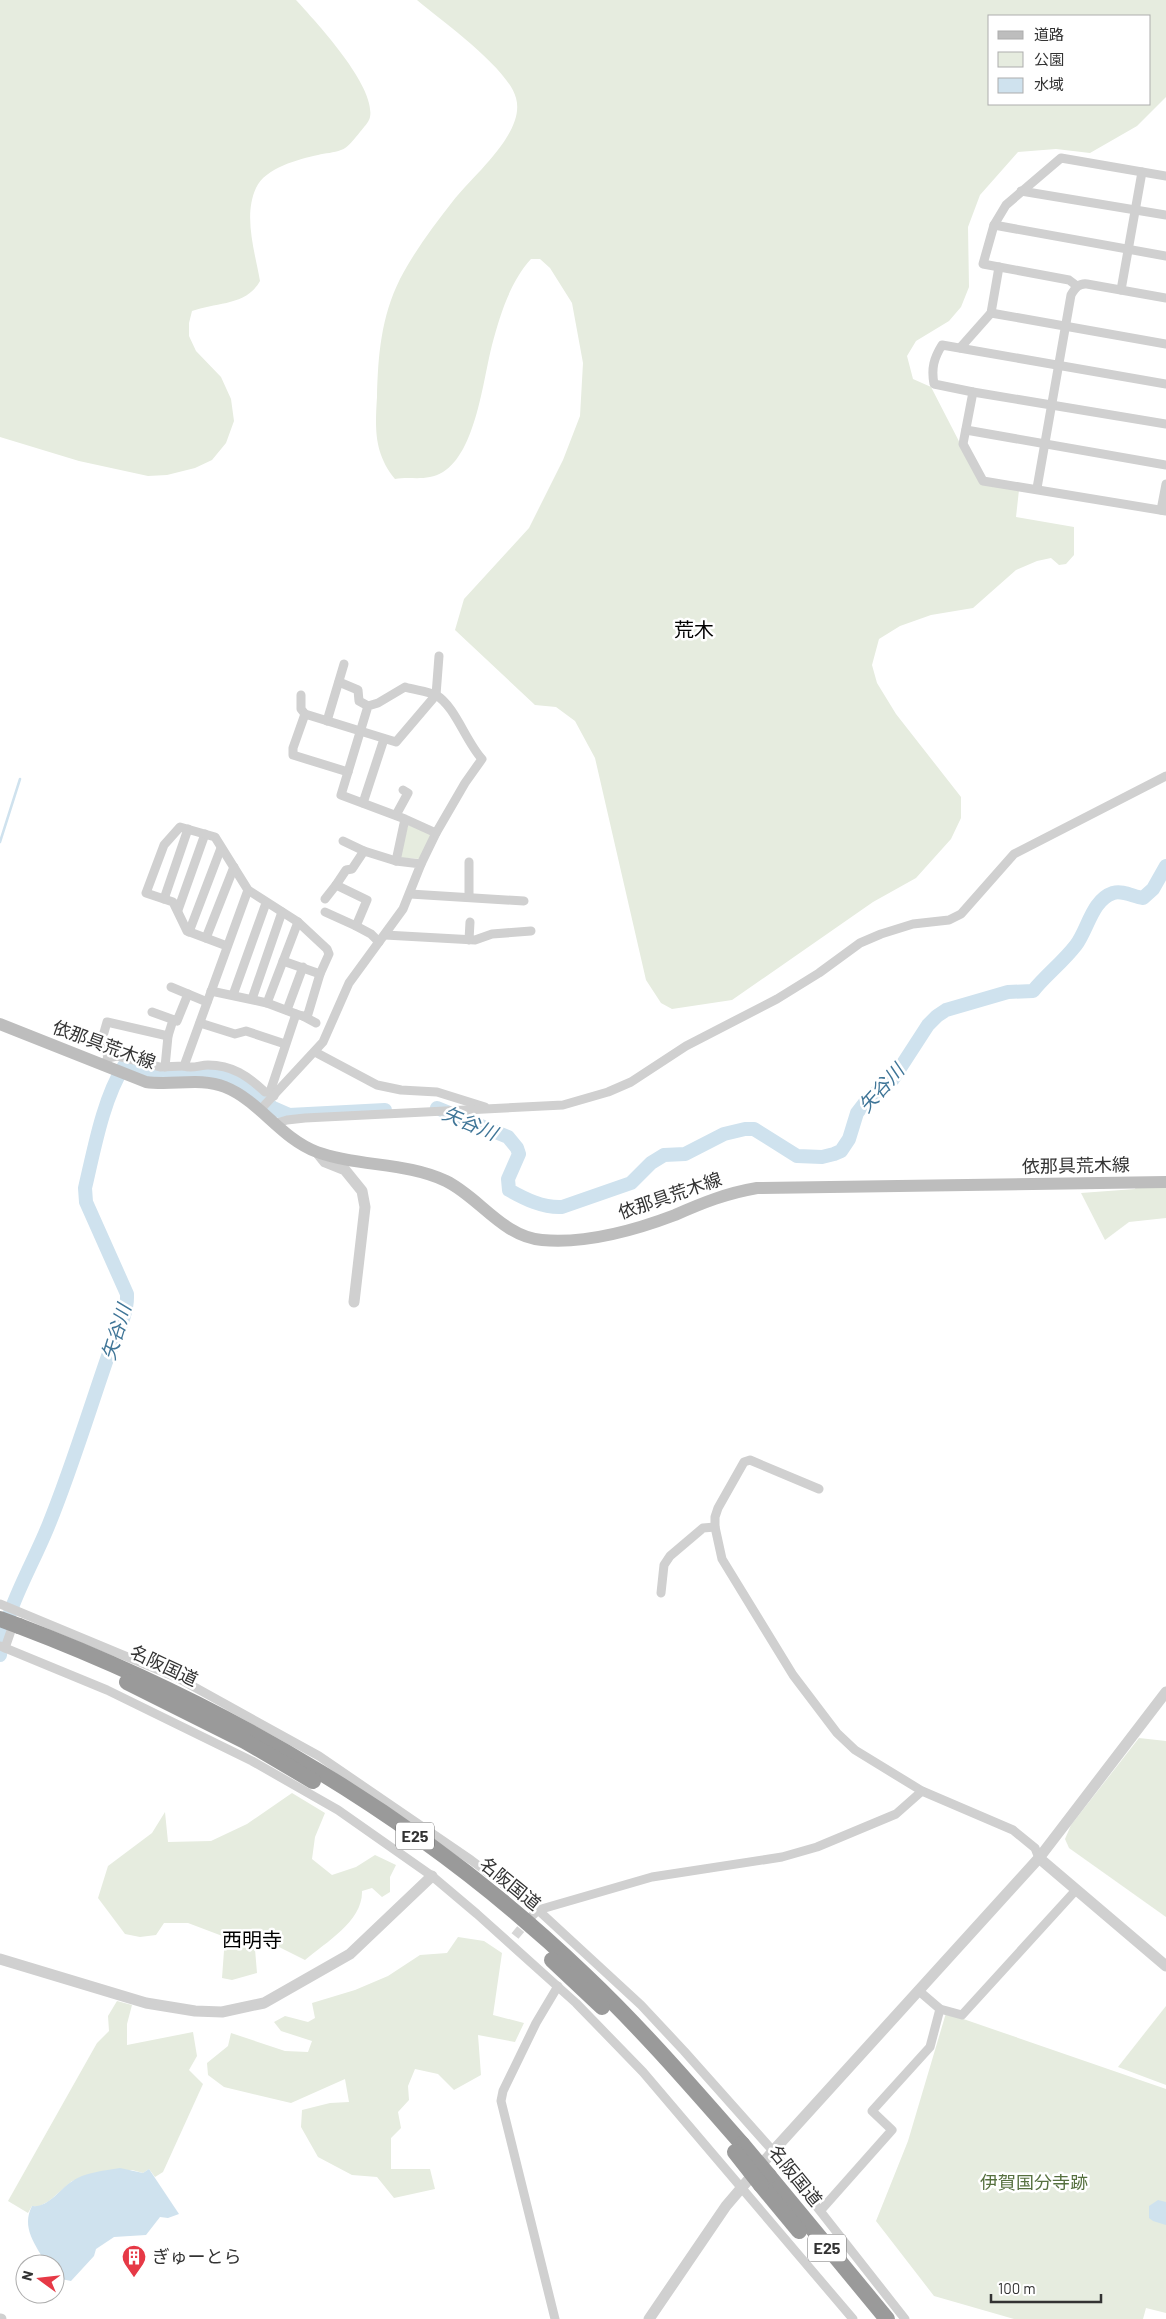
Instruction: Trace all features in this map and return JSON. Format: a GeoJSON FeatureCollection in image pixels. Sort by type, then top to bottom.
{"type":"FeatureCollection","features":[{"type":"Feature","properties":{"kind":"highway","name":"名阪国道"},"geometry":{"type":"LineString","coordinates":[[8,1624],[140,1676],[213,1712],[289,1753],[404,1828],[479,1884],[584,1973],[652,2041],[765,2180],[872,2319]]}},
{"type":"Feature","properties":{"kind":"highway","name":"名阪国道"},"geometry":{"type":"LineString","coordinates":[[765,2180],[887,2319]]}},
{"type":"Feature","properties":{"kind":"main road","name":"依那具荒木線"},"geometry":{"type":"LineString","coordinates":[[0,1024],[159,1084],[210,1083],[224,1086],[242,1096],[268,1101],[274,1124],[291,1138],[317,1152],[427,1174],[447,1182],[467,1194],[518,1234],[540,1240],[571,1241],[636,1228],[713,1198],[757,1188],[1166,1182]]}},
{"type":"Feature","properties":{"kind":"street"},"geometry":{"type":"LineString","coordinates":[[1077,286],[1069,280],[983,264],[994,225],[1006,205],[1061,158],[1166,176]]}},
{"type":"Feature","properties":{"kind":"street"},"geometry":{"type":"LineString","coordinates":[[1121,290],[1142,172]]}},
{"type":"Feature","properties":{"kind":"street"},"geometry":{"type":"LineString","coordinates":[[1021,191],[1166,215]]}},
{"type":"Feature","properties":{"kind":"street"},"geometry":{"type":"LineString","coordinates":[[994,225],[1166,256]]}},
{"type":"Feature","properties":{"kind":"street"},"geometry":{"type":"LineString","coordinates":[[960,348],[991,313],[999,267]]}},
{"type":"Feature","properties":{"kind":"street"},"geometry":{"type":"LineString","coordinates":[[1037,488],[1071,295],[1077,286],[1087,284],[1166,298]]}},
{"type":"Feature","properties":{"kind":"street"},"geometry":{"type":"LineString","coordinates":[[991,313],[1166,344]]}},
{"type":"Feature","properties":{"kind":"street"},"geometry":{"type":"LineString","coordinates":[[1166,384],[942,346],[935,356],[932,372],[934,384],[1166,424]]}},
{"type":"Feature","properties":{"kind":"street"},"geometry":{"type":"LineString","coordinates":[[973,392],[963,444],[983,481],[1031,490],[1037,488],[1164,510],[1166,484]]}},
{"type":"Feature","properties":{"kind":"street"},"geometry":{"type":"LineString","coordinates":[[966,430],[1166,465]]}},
{"type":"Feature","properties":{"kind":"street"},"geometry":{"type":"LineString","coordinates":[[302,695],[300,709],[305,714],[396,742],[436,695],[439,656]]}},
{"type":"Feature","properties":{"kind":"street"},"geometry":{"type":"LineString","coordinates":[[327,721],[344,664]]}},
{"type":"Feature","properties":{"kind":"street"},"geometry":{"type":"LineString","coordinates":[[268,1101],[302,1063],[316,1052],[323,1042],[349,983],[403,909],[421,864],[446,813],[482,759],[470,744],[450,710],[436,695],[405,687],[378,703],[368,706],[359,701],[358,690],[339,682]]}},
{"type":"Feature","properties":{"kind":"street"},"geometry":{"type":"LineString","coordinates":[[368,706],[341,795],[436,833]]}},
{"type":"Feature","properties":{"kind":"street"},"geometry":{"type":"LineString","coordinates":[[305,714],[293,748],[293,754],[348,772]]}},
{"type":"Feature","properties":{"kind":"street"},"geometry":{"type":"LineString","coordinates":[[363,803],[384,739]]}},
{"type":"Feature","properties":{"kind":"street"},"geometry":{"type":"LineString","coordinates":[[274,1124],[305,1118],[439,1113],[490,1108],[563,1105],[608,1092],[631,1082],[686,1046],[778,999],[819,973],[860,943],[905,927],[949,920],[961,914],[1014,854],[1166,776]]}},
{"type":"Feature","properties":{"kind":"street"},"geometry":{"type":"LineString","coordinates":[[396,816],[408,793],[403,790]]}},
{"type":"Feature","properties":{"kind":"street"},"geometry":{"type":"LineString","coordinates":[[396,860],[405,819]]}},
{"type":"Feature","properties":{"kind":"street"},"geometry":{"type":"LineString","coordinates":[[211,991],[267,1003],[306,1017],[320,974],[329,954],[327,949],[311,931],[248,890],[220,848],[215,837],[180,827],[164,845],[146,893],[172,902],[178,910],[186,931],[227,946]]}},
{"type":"Feature","properties":{"kind":"street"},"geometry":{"type":"LineString","coordinates":[[164,898],[188,829]]}},
{"type":"Feature","properties":{"kind":"street"},"geometry":{"type":"LineString","coordinates":[[178,910],[206,834]]}},
{"type":"Feature","properties":{"kind":"street"},"geometry":{"type":"LineString","coordinates":[[343,841],[364,851],[396,860],[421,864]]}},
{"type":"Feature","properties":{"kind":"street"},"geometry":{"type":"LineString","coordinates":[[189,932],[220,848]]}},
{"type":"Feature","properties":{"kind":"street"},"geometry":{"type":"LineString","coordinates":[[325,899],[346,870],[352,869],[364,851]]}},
{"type":"Feature","properties":{"kind":"street"},"geometry":{"type":"LineString","coordinates":[[469,862],[469,897]]}},
{"type":"Feature","properties":{"kind":"street"},"geometry":{"type":"LineString","coordinates":[[206,938],[234,867]]}},
{"type":"Feature","properties":{"kind":"street"},"geometry":{"type":"LineString","coordinates":[[336,885],[368,900],[356,926]]}},
{"type":"Feature","properties":{"kind":"street"},"geometry":{"type":"LineString","coordinates":[[184,1066],[248,890]]}},
{"type":"Feature","properties":{"kind":"street"},"geometry":{"type":"LineString","coordinates":[[410,894],[524,900]]}},
{"type":"Feature","properties":{"kind":"street"},"geometry":{"type":"LineString","coordinates":[[233,995],[266,903]]}},
{"type":"Feature","properties":{"kind":"street"},"geometry":{"type":"LineString","coordinates":[[252,999],[282,912]]}},
{"type":"Feature","properties":{"kind":"street"},"geometry":{"type":"LineString","coordinates":[[325,912],[382,939],[475,940],[492,934],[532,931]]}},
{"type":"Feature","properties":{"kind":"street"},"geometry":{"type":"LineString","coordinates":[[267,1003],[298,922]]}},
{"type":"Feature","properties":{"kind":"street"},"geometry":{"type":"LineString","coordinates":[[469,940],[470,922]]}},
{"type":"Feature","properties":{"kind":"street"},"geometry":{"type":"LineString","coordinates":[[283,961],[320,974]]}},
{"type":"Feature","properties":{"kind":"street"},"geometry":{"type":"LineString","coordinates":[[287,1010],[303,968]]}},
{"type":"Feature","properties":{"kind":"street"},"geometry":{"type":"LineString","coordinates":[[170,987],[207,1002]]}},
{"type":"Feature","properties":{"kind":"street"},"geometry":{"type":"LineString","coordinates":[[152,1012],[177,1021],[188,994]]}},
{"type":"Feature","properties":{"kind":"street"},"geometry":{"type":"LineString","coordinates":[[300,1015],[316,1023]]}},
{"type":"Feature","properties":{"kind":"street"},"geometry":{"type":"LineString","coordinates":[[268,1101],[285,1044],[300,1015]]}},
{"type":"Feature","properties":{"kind":"street"},"geometry":{"type":"LineString","coordinates":[[165,1067],[168,1036],[173,1020]]}},
{"type":"Feature","properties":{"kind":"street"},"geometry":{"type":"LineString","coordinates":[[112,1067],[103,1036],[107,1022],[168,1036]]}},
{"type":"Feature","properties":{"kind":"street"},"geometry":{"type":"LineString","coordinates":[[200,1023],[235,1034],[246,1032],[285,1044]]}},
{"type":"Feature","properties":{"kind":"street"},"geometry":{"type":"LineString","coordinates":[[316,1052],[377,1085],[401,1090],[437,1092],[490,1108]]}},
{"type":"Feature","properties":{"kind":"street"},"geometry":{"type":"LineString","coordinates":[[112,1067],[117,1056],[165,1067],[215,1065],[235,1069],[265,1092],[268,1101]]}},
{"type":"Feature","properties":{"kind":"street"},"geometry":{"type":"LineString","coordinates":[[317,1152],[325,1162],[345,1170],[362,1191],[366,1207],[354,1302]]}},
{"type":"Feature","properties":{"kind":"street"},"geometry":{"type":"LineString","coordinates":[[819,1489],[750,1460],[744,1462],[718,1508],[715,1527],[722,1559],[793,1675],[837,1733],[855,1750],[922,1791],[1013,1830],[1035,1848],[1039,1858],[1166,1966]]}},
{"type":"Feature","properties":{"kind":"street"},"geometry":{"type":"LineString","coordinates":[[661,1593],[664,1565],[670,1556],[703,1528],[715,1527]]}},
{"type":"Feature","properties":{"kind":"street"},"geometry":{"type":"LineString","coordinates":[[8,1624],[107,1690],[268,1770],[338,1810],[432,1876],[512,1940],[643,2072],[853,2319]]}},
{"type":"Feature","properties":{"kind":"street"},"geometry":{"type":"LineString","coordinates":[[8,1624],[178,1678],[319,1756],[471,1860],[642,2005],[773,2151],[905,2319]]}},
{"type":"Feature","properties":{"kind":"street"},"geometry":{"type":"LineString","coordinates":[[649,2319],[726,2206],[773,2151],[1039,1858],[1166,1692]]}},
{"type":"Feature","properties":{"kind":"street"},"geometry":{"type":"LineString","coordinates":[[535,1913],[652,1877],[782,1857],[817,1847],[896,1814],[922,1791]]}},
{"type":"Feature","properties":{"kind":"street"},"geometry":{"type":"LineString","coordinates":[[0,1959],[146,2003],[195,2011],[222,2012],[264,2004],[350,1954],[432,1876]]}},
{"type":"Feature","properties":{"kind":"street"},"geometry":{"type":"LineString","coordinates":[[919,1991],[940,2010],[962,2015],[1076,1890]]}},
{"type":"Feature","properties":{"kind":"street"},"geometry":{"type":"LineString","coordinates":[[555,2319],[501,2101],[503,2091],[536,2023],[558,1986]]}},
{"type":"Feature","properties":{"kind":"street"},"geometry":{"type":"LineString","coordinates":[[821,2210],[892,2130],[872,2111],[930,2047],[940,2010]]}},
{"type":"Feature","properties":{"kind":"green space"},"geometry":{"type":"Polygon","coordinates":[[[0,0],[296,0],[343,55],[364,89],[369,104],[370,117],[366,125],[349,145],[338,151],[302,159],[283,166],[267,175],[256,188],[250,210],[250,222],[260,281],[254,289],[239,299],[192,311],[189,323],[189,336],[196,351],[221,377],[231,399],[234,421],[226,443],[212,460],[195,468],[167,475],[148,476],[79,461],[0,437],[0,0]]]}},
{"type":"Feature","properties":{"kind":"green space"},"geometry":{"type":"Polygon","coordinates":[[[417,0],[1166,0],[1166,97],[1137,126],[1090,153],[1056,149],[1018,152],[980,195],[968,227],[969,287],[961,307],[949,321],[916,341],[907,356],[913,379],[931,387],[981,484],[1019,490],[1016,517],[1074,527],[1074,555],[1066,564],[1059,565],[1051,558],[1037,561],[1016,570],[973,608],[931,615],[900,626],[879,639],[872,665],[877,683],[896,714],[961,797],[961,818],[951,839],[916,878],[873,902],[732,1000],[672,1009],[661,1003],[646,980],[595,758],[575,721],[556,707],[535,705],[455,630],[464,599],[529,528],[563,460],[580,416],[583,363],[572,303],[550,268],[540,259],[531,259],[512,288],[492,345],[471,432],[454,462],[443,472],[431,477],[395,479],[383,460],[377,440],[378,367],[385,322],[394,293],[400,279],[432,229],[505,139],[513,125],[517,111],[516,98],[510,86],[501,73],[473,46],[417,0]]]}},
{"type":"Feature","properties":{"kind":"green space"},"geometry":{"type":"Polygon","coordinates":[[[408,825],[432,834],[421,859],[400,858],[408,825]]]}},
{"type":"Feature","properties":{"kind":"green space"},"geometry":{"type":"Polygon","coordinates":[[[1136,1186],[1166,1187],[1166,1218],[1129,1222],[1105,1240],[1081,1193],[1135,1189],[1136,1186]]]}},
{"type":"Feature","properties":{"kind":"green space"},"geometry":{"type":"Polygon","coordinates":[[[1139,1738],[1166,1741],[1166,1917],[1069,1848],[1065,1839],[1071,1825],[1139,1738]]]}},
{"type":"Feature","properties":{"kind":"green space"},"geometry":{"type":"Polygon","coordinates":[[[292,1793],[325,1813],[315,1837],[312,1859],[332,1875],[356,1867],[375,1855],[396,1865],[390,1877],[390,1892],[382,1897],[372,1888],[362,1891],[361,1902],[350,1921],[333,1938],[305,1960],[263,1939],[255,1949],[257,1973],[232,1980],[222,1978],[225,1937],[188,1923],[164,1923],[156,1935],[140,1937],[125,1934],[98,1898],[108,1866],[152,1833],[165,1812],[168,1842],[211,1841],[247,1824],[292,1793]]]}},
{"type":"Feature","properties":{"kind":"green space"},"geometry":{"type":"Polygon","coordinates":[[[458,1937],[484,1941],[502,1953],[493,2015],[524,2023],[515,2042],[478,2035],[481,2075],[454,2090],[438,2074],[415,2069],[408,2086],[409,2100],[398,2112],[401,2128],[391,2138],[391,2169],[430,2169],[435,2189],[394,2198],[377,2177],[352,2175],[318,2157],[301,2127],[302,2110],[330,2103],[349,2102],[345,2079],[291,2103],[224,2087],[208,2075],[207,2063],[228,2046],[231,2033],[285,2051],[308,2052],[312,2041],[281,2031],[274,2022],[285,2016],[308,2022],[315,2018],[312,2003],[355,1990],[388,1976],[420,1955],[447,1953],[458,1937]]]}},
{"type":"Feature","properties":{"kind":"green space"},"geometry":{"type":"Polygon","coordinates":[[[117,2001],[132,2005],[127,2024],[127,2045],[193,2032],[197,2056],[189,2070],[203,2084],[163,2172],[155,2177],[149,2169],[143,2173],[132,2170],[72,2181],[49,2201],[38,2207],[32,2206],[28,2213],[8,2201],[97,2043],[109,2031],[108,2016],[117,2001]]]}},
{"type":"Feature","properties":{"kind":"green space"},"geometry":{"type":"Polygon","coordinates":[[[1166,2006],[1166,2085],[1118,2067],[1166,2006]]]}},
{"type":"Feature","properties":{"kind":"green space","name":"伊賀国分寺跡"},"geometry":{"type":"Polygon","coordinates":[[[946,2013],[1166,2089],[1166,2313],[1146,2308],[1143,2319],[1014,2319],[934,2296],[876,2221],[908,2141],[946,2013]]]}},
{"type":"Feature","properties":{"kind":"water"},"geometry":{"type":"Polygon","coordinates":[[[120,2168],[143,2173],[149,2169],[179,2214],[168,2218],[160,2217],[146,2235],[114,2237],[96,2249],[94,2256],[71,2281],[65,2280],[65,2254],[41,2254],[31,2236],[28,2221],[29,2214],[32,2206],[43,2204],[71,2182],[94,2172],[120,2168]]]}},
{"type":"Feature","properties":{"kind":"water"},"geometry":{"type":"Polygon","coordinates":[[[1158,2200],[1166,2202],[1166,2225],[1149,2218],[1149,2206],[1158,2200]]]}},
{"type":"Feature","properties":{"kind":"waterway"},"geometry":{"type":"LineString","coordinates":[[0,842],[20,779]]}},
{"type":"Feature","properties":{"kind":"waterway","name":"矢谷川"},"geometry":{"type":"LineString","coordinates":[[437,1108],[508,1137],[517,1148],[519,1154],[508,1179],[509,1190],[534,1202],[555,1207],[562,1207],[631,1183],[651,1163],[664,1155],[685,1154],[724,1134],[745,1129],[754,1129],[797,1156],[822,1157],[834,1154],[841,1151],[849,1139],[857,1113],[867,1100],[893,1079],[928,1025],[937,1016],[946,1010],[1008,992],[1033,991],[1076,945],[1100,902],[1117,892],[1143,898],[1153,889],[1166,866]]}},
{"type":"Feature","properties":{"kind":"waterway","name":"矢谷川"},"geometry":{"type":"LineString","coordinates":[[0,1655],[7,1621],[13,1604],[57,1504],[127,1303],[127,1294],[86,1202],[85,1188],[105,1109],[124,1066],[157,1075],[218,1074],[239,1081],[273,1108],[289,1115],[385,1110]]}},
{"type":"Feature","properties":{"kind":"tunnel"},"geometry":{"type":"LineString","coordinates":[[515,1936],[529,1919]]}},
{"type":"Feature","properties":{"kind":"place","name":"ぎゅーとら"},"geometry":{"type":"Point","coordinates":[134,2278]}},
{"type":"Feature","properties":{"kind":"district","name":"荒木"},"geometry":{"type":"Point","coordinates":[694,630]}},
{"type":"Feature","properties":{"kind":"district","name":"西明寺"},"geometry":{"type":"Point","coordinates":[252,1940]}}]}
